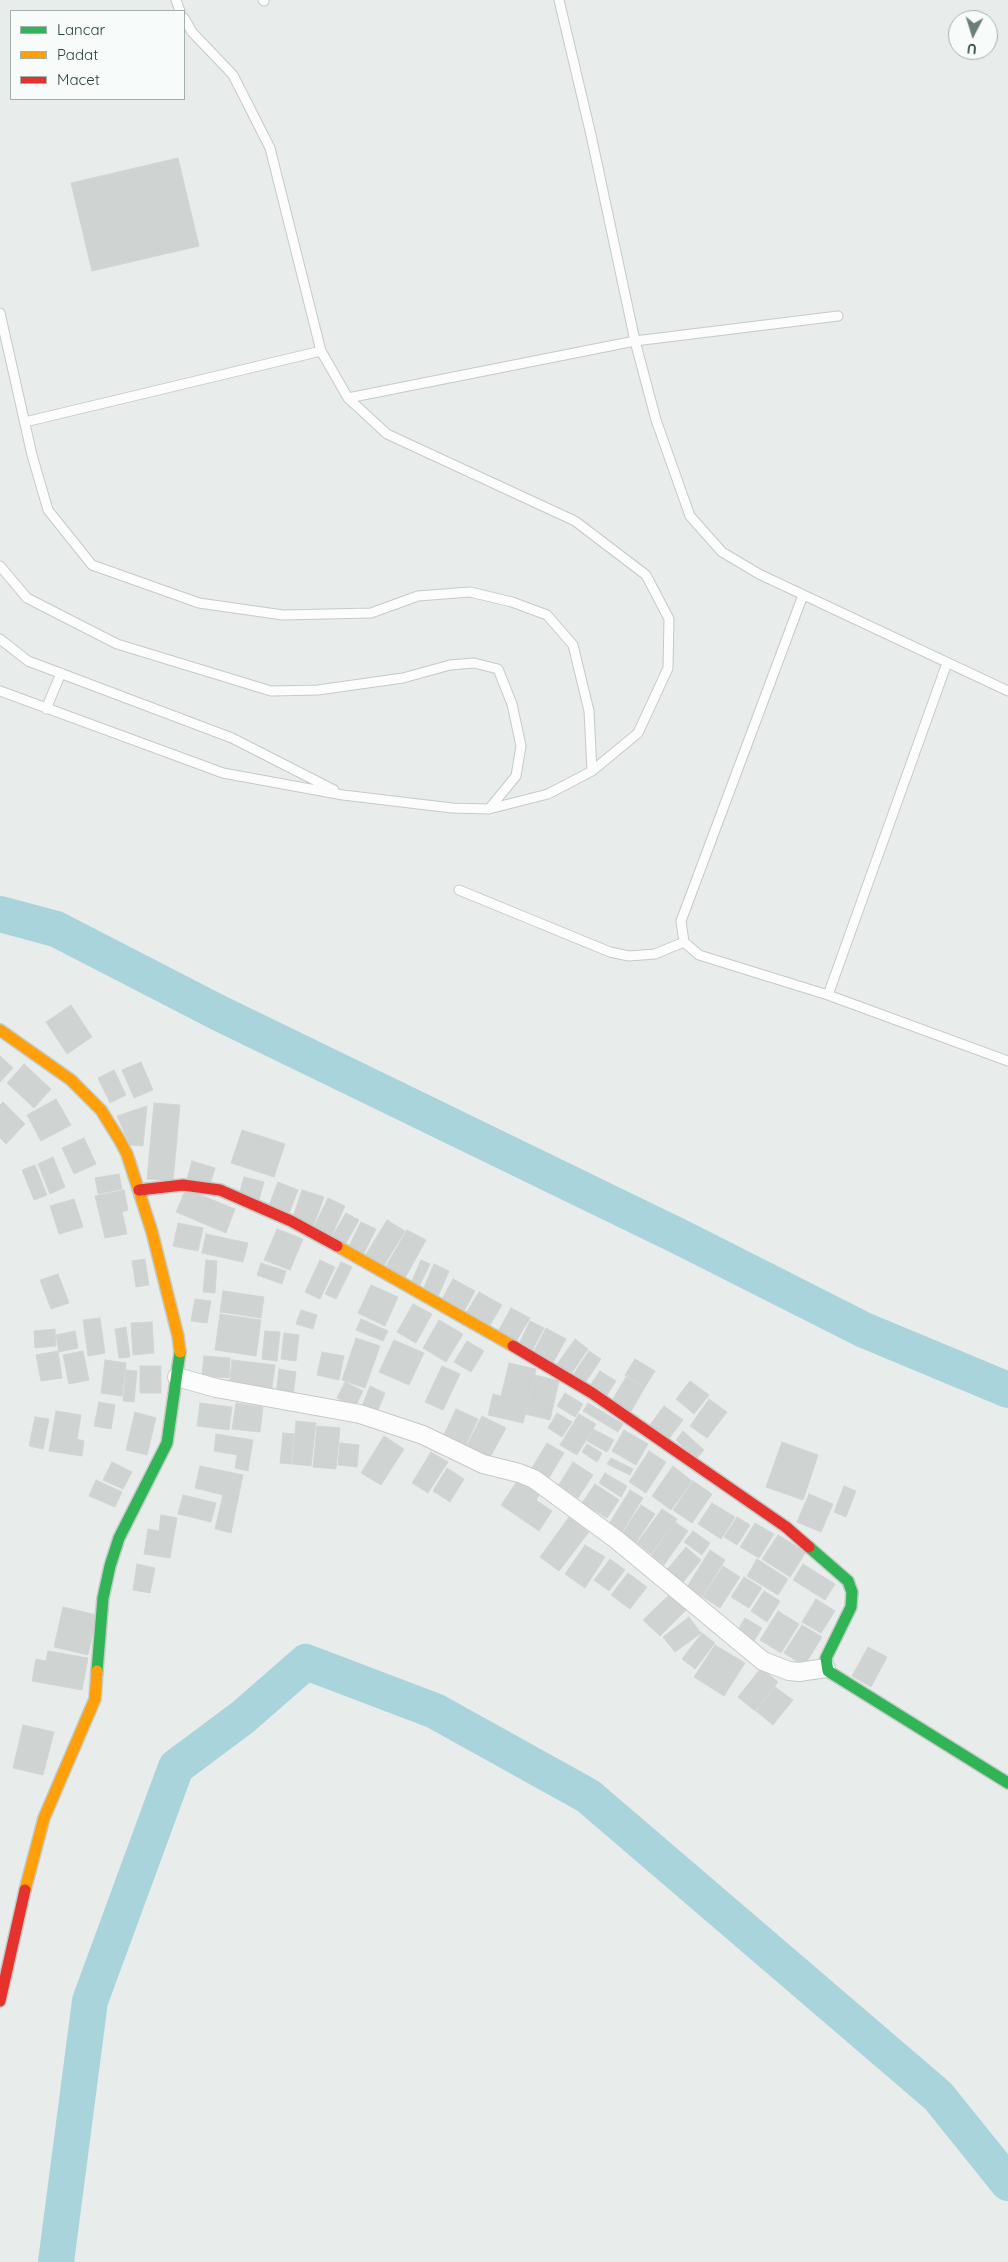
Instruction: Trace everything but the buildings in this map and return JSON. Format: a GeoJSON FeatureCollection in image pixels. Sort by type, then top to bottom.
{"type":"FeatureCollection","features":[{"type":"Feature","properties":{"kind":"street"},"geometry":{"type":"LineString","coordinates":[[0,1030],[71,1080],[101,1110],[126,1154],[152,1232],[178,1336],[180,1353],[166,1443],[119,1538],[110,1566],[103,1598],[95,1699],[42,1826],[29,1872],[0,2001]]}},
{"type":"Feature","properties":{"kind":"street"},"geometry":{"type":"LineString","coordinates":[[139,1190],[183,1184],[200,1186],[240,1198],[291,1221],[460,1314],[562,1374],[786,1527],[848,1581],[852,1592],[851,1607],[826,1658],[826,1668],[831,1674],[1008,1784]]}},
{"type":"Feature","properties":{"kind":"street"},"geometry":{"type":"LineString","coordinates":[[177,1377],[216,1388],[360,1414],[423,1435],[483,1464],[519,1473],[534,1479],[617,1540],[763,1661],[789,1671],[799,1672],[826,1668]]}},
{"type":"Feature","properties":{"kind":"lane"},"geometry":{"type":"LineString","coordinates":[[558,0],[591,135],[635,341],[656,420],[690,516],[722,552],[759,574],[1008,691]]}},
{"type":"Feature","properties":{"kind":"lane"},"geometry":{"type":"LineString","coordinates":[[0,691],[223,773],[343,795],[452,808],[489,809],[548,794],[592,771],[638,733],[668,668],[669,619],[646,575],[575,522],[387,434],[348,398],[321,352],[270,148],[234,75],[192,32],[185,20]]}},
{"type":"Feature","properties":{"kind":"lane"},"geometry":{"type":"LineString","coordinates":[[0,313],[25,422],[48,510],[92,565],[199,603],[283,615],[370,613],[418,596],[470,592],[512,602],[547,615],[573,645],[589,711],[592,771]]}},
{"type":"Feature","properties":{"kind":"lane"},"geometry":{"type":"LineString","coordinates":[[348,398],[635,341],[838,316]]}},
{"type":"Feature","properties":{"kind":"lane"},"geometry":{"type":"LineString","coordinates":[[25,422],[321,352]]}},
{"type":"Feature","properties":{"kind":"lane"},"geometry":{"type":"LineString","coordinates":[[0,566],[27,598],[117,644],[271,691],[318,690],[403,678],[450,665],[474,663],[498,669],[512,704],[521,746],[516,776],[489,809]]}},
{"type":"Feature","properties":{"kind":"lane"},"geometry":{"type":"LineString","coordinates":[[803,595],[681,921],[684,942],[698,955],[828,994],[1008,1061]]}},
{"type":"Feature","properties":{"kind":"lane"},"geometry":{"type":"LineString","coordinates":[[0,640],[28,661],[232,738],[343,795]]}},
{"type":"Feature","properties":{"kind":"lane"},"geometry":{"type":"LineString","coordinates":[[828,994],[947,663]]}},
{"type":"Feature","properties":{"kind":"lane"},"geometry":{"type":"LineString","coordinates":[[46,709],[61,673]]}},
{"type":"Feature","properties":{"kind":"lane"},"geometry":{"type":"LineString","coordinates":[[459,890],[610,952],[629,956],[655,954],[684,942]]}},
{"type":"Feature","properties":{"kind":"waterway"},"geometry":{"type":"LineString","coordinates":[[0,914],[56,929],[219,1013],[680,1237],[864,1330],[1008,1390]]}},
{"type":"Feature","properties":{"kind":"waterway"},"geometry":{"type":"LineString","coordinates":[[56,2262],[90,2001],[176,1767],[243,1717],[306,1662],[435,1711],[588,1796],[938,2096],[1008,2183]]}},
{"type":"Feature","properties":{"kind":"traffic: fast"},"geometry":{"type":"LineString","coordinates":[[97,1671],[103,1598],[110,1566],[119,1538],[167,1443],[180,1352]]}},
{"type":"Feature","properties":{"kind":"traffic: fast"},"geometry":{"type":"LineString","coordinates":[[809,1547],[848,1581],[852,1592],[851,1607],[826,1658],[828,1671],[1008,1783]]}},
{"type":"Feature","properties":{"kind":"traffic: slow"},"geometry":{"type":"LineString","coordinates":[[0,1030],[71,1080],[101,1110],[119,1139],[127,1154],[152,1232],[178,1336],[180,1352]]}},
{"type":"Feature","properties":{"kind":"traffic: slow"},"geometry":{"type":"LineString","coordinates":[[337,1246],[513,1346]]}},
{"type":"Feature","properties":{"kind":"traffic: slow"},"geometry":{"type":"LineString","coordinates":[[25,1890],[44,1818],[95,1699],[97,1671]]}},
{"type":"Feature","properties":{"kind":"traffic: jam"},"geometry":{"type":"LineString","coordinates":[[139,1190],[183,1185],[220,1190],[291,1221],[337,1246]]}},
{"type":"Feature","properties":{"kind":"traffic: jam"},"geometry":{"type":"LineString","coordinates":[[513,1346],[592,1393],[786,1527],[809,1547]]}},
{"type":"Feature","properties":{"kind":"traffic: jam"},"geometry":{"type":"LineString","coordinates":[[0,2001],[25,1890]]}}]}
